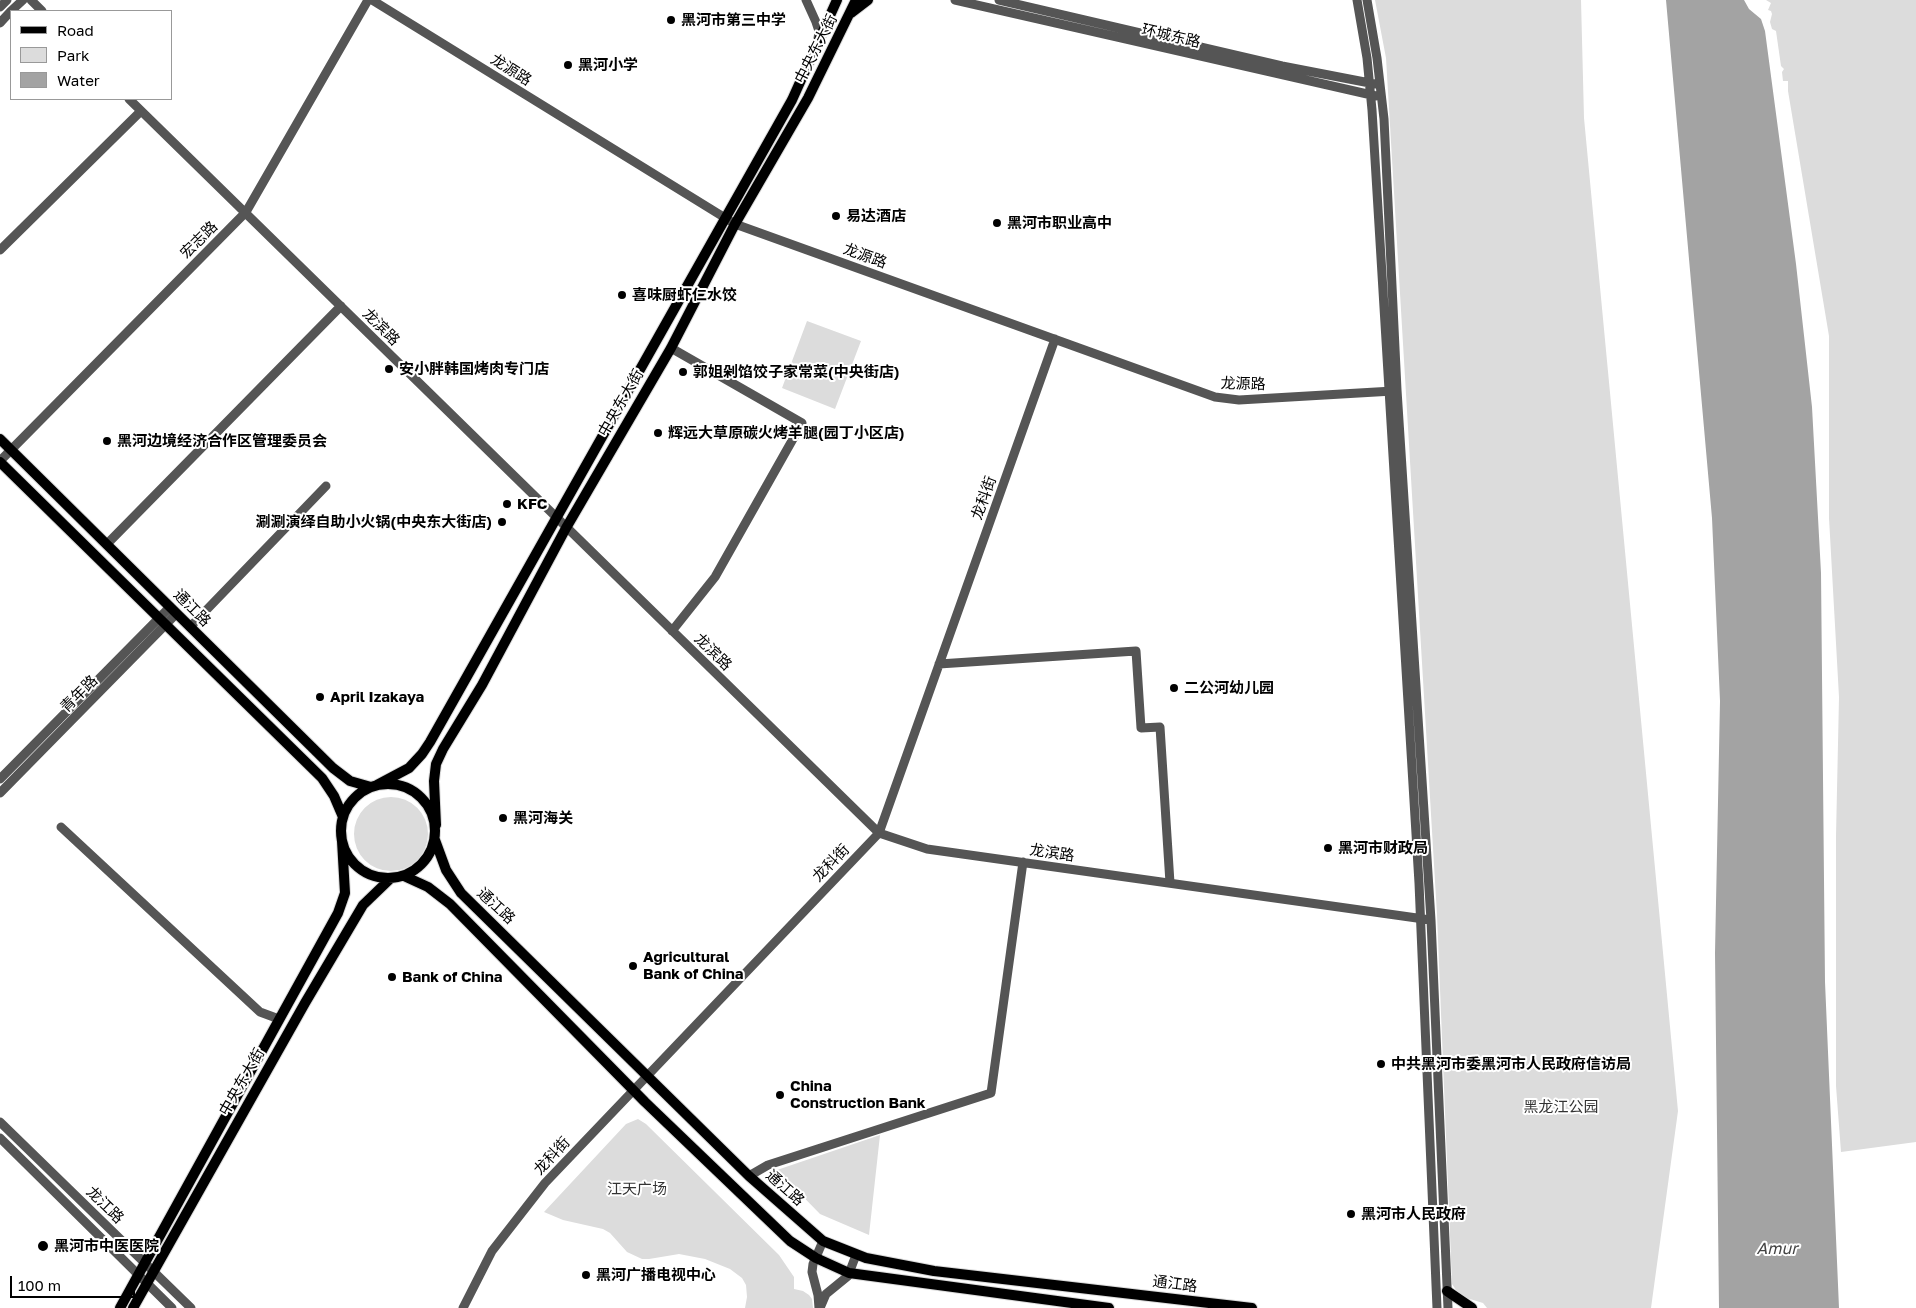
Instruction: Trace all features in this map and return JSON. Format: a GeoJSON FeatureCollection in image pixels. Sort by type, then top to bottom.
{"type":"FeatureCollection","features":[{"type":"Feature","properties":{"kind":"main road","name":"中央东大街"},"geometry":{"type":"LineString","coordinates":[[436,825],[434,781],[436,764],[482,685],[566,528],[671,348],[792,100],[837,0]]}},
{"type":"Feature","properties":{"kind":"main road","name":"中央东大街"},"geometry":{"type":"LineString","coordinates":[[374,786],[409,768],[422,754],[556,518],[731,222],[808,98],[856,0]]}},
{"type":"Feature","properties":{"kind":"main road"},"geometry":{"type":"LineString","coordinates":[[850,14],[868,0]]}},
{"type":"Feature","properties":{"kind":"main road","name":"通江路"},"geometry":{"type":"LineString","coordinates":[[0,439],[332,768],[350,781],[374,786]]}},
{"type":"Feature","properties":{"kind":"main road","name":"通江路"},"geometry":{"type":"LineString","coordinates":[[0,462],[322,778],[334,796],[343,817]]}},
{"type":"Feature","properties":{"kind":"main road"},"geometry":{"type":"LineString","coordinates":[[120,1308],[338,913],[345,893],[341,829],[343,817],[354,798],[374,786],[397,785],[415,792],[424,800],[432,811],[436,825],[435,840],[431,852],[424,862],[415,871],[390,879],[377,878],[359,868],[346,853],[342,841]]}},
{"type":"Feature","properties":{"kind":"main road","name":"通江路"},"geometry":{"type":"LineString","coordinates":[[435,840],[446,870],[461,894],[750,1176],[823,1240],[856,1255],[874,1260],[934,1270],[1252,1308]]}},
{"type":"Feature","properties":{"kind":"main road","name":"通江路"},"geometry":{"type":"LineString","coordinates":[[404,876],[428,887],[450,904],[633,1090],[790,1241],[816,1258],[849,1273],[1109,1308]]}},
{"type":"Feature","properties":{"kind":"main road","name":"中央东大街"},"geometry":{"type":"LineString","coordinates":[[133,1308],[300,1011],[358,913],[390,879]]}},
{"type":"Feature","properties":{"kind":"main road"},"geometry":{"type":"LineString","coordinates":[[1447,1291],[1472,1308]]}},
{"type":"Feature","properties":{"kind":"street"},"geometry":{"type":"LineString","coordinates":[[0,7],[7,0]]}},
{"type":"Feature","properties":{"kind":"street"},"geometry":{"type":"LineString","coordinates":[[12,10],[22,0]]}},
{"type":"Feature","properties":{"kind":"street"},"geometry":{"type":"LineString","coordinates":[[31,0],[41,10]]}},
{"type":"Feature","properties":{"kind":"street","name":"宏志路"},"geometry":{"type":"LineString","coordinates":[[0,462],[246,212],[368,0]]}},
{"type":"Feature","properties":{"kind":"street","name":"龙源路"},"geometry":{"type":"LineString","coordinates":[[372,0],[731,222],[1215,397],[1239,400],[1393,391]]}},
{"type":"Feature","properties":{"kind":"street"},"geometry":{"type":"LineString","coordinates":[[806,0],[819,31],[816,48]]}},
{"type":"Feature","properties":{"kind":"street","name":"环城东路"},"geometry":{"type":"LineString","coordinates":[[955,0],[990,4],[1371,96],[1381,96]]}},
{"type":"Feature","properties":{"kind":"street","name":"环城东路"},"geometry":{"type":"LineString","coordinates":[[999,0],[1273,64],[1370,84],[1380,84]]}},
{"type":"Feature","properties":{"kind":"street"},"geometry":{"type":"LineString","coordinates":[[1357,0],[1371,96],[1431,920],[1448,1308]]}},
{"type":"Feature","properties":{"kind":"street"},"geometry":{"type":"LineString","coordinates":[[1366,0],[1381,96],[1393,391],[1420,918],[1437,1308]]}},
{"type":"Feature","properties":{"kind":"street"},"geometry":{"type":"LineString","coordinates":[[0,23],[10,12]]}},
{"type":"Feature","properties":{"kind":"street","name":"龙滨路"},"geometry":{"type":"LineString","coordinates":[[130,100],[879,833],[927,849],[1431,920]]}},
{"type":"Feature","properties":{"kind":"street"},"geometry":{"type":"LineString","coordinates":[[0,250],[141,111]]}},
{"type":"Feature","properties":{"kind":"street"},"geometry":{"type":"LineString","coordinates":[[106,544],[341,306]]}},
{"type":"Feature","properties":{"kind":"street","name":"龙科街"},"geometry":{"type":"LineString","coordinates":[[463,1308],[492,1251],[545,1182],[879,833],[1055,339]]}},
{"type":"Feature","properties":{"kind":"street"},"geometry":{"type":"LineString","coordinates":[[671,348],[802,422],[715,577],[672,631]]}},
{"type":"Feature","properties":{"kind":"street"},"geometry":{"type":"LineString","coordinates":[[190,627],[326,486]]}},
{"type":"Feature","properties":{"kind":"street","name":"青年路"},"geometry":{"type":"LineString","coordinates":[[0,793],[173,610]]}},
{"type":"Feature","properties":{"kind":"street","name":"青年路"},"geometry":{"type":"LineString","coordinates":[[0,779],[163,622]]}},
{"type":"Feature","properties":{"kind":"street"},"geometry":{"type":"LineString","coordinates":[[939,664],[1136,651],[1141,728],[1160,727],[1170,883]]}},
{"type":"Feature","properties":{"kind":"street"},"geometry":{"type":"LineString","coordinates":[[61,828],[260,1012],[279,1019]]}},
{"type":"Feature","properties":{"kind":"street"},"geometry":{"type":"LineString","coordinates":[[750,1176],[768,1165],[992,1093],[1024,862]]}},
{"type":"Feature","properties":{"kind":"street","name":"龙江路"},"geometry":{"type":"LineString","coordinates":[[0,1122],[191,1308]]}},
{"type":"Feature","properties":{"kind":"street","name":"龙江路"},"geometry":{"type":"LineString","coordinates":[[0,1138],[172,1308]]}},
{"type":"Feature","properties":{"kind":"street"},"geometry":{"type":"LineString","coordinates":[[819,1308],[812,1272],[823,1240]]}},
{"type":"Feature","properties":{"kind":"street"},"geometry":{"type":"LineString","coordinates":[[819,1308],[826,1294],[849,1273],[856,1255]]}},
{"type":"Feature","properties":{"kind":"green space","name":"黑龙江公园"},"geometry":{"type":"Polygon","coordinates":[[[1375,0],[1581,0],[1584,118],[1678,1111],[1651,1308],[1487,1308],[1483,1303],[1460,1296],[1452,1284],[1437,915],[1386,58],[1375,0]]]}},
{"type":"Feature","properties":{"kind":"green space"},"geometry":{"type":"Polygon","coordinates":[[[1766,0],[1916,0],[1916,1142],[1841,1152],[1836,1086],[1836,836],[1839,697],[1829,518],[1829,336],[1788,91],[1788,81],[1783,81],[1782,72],[1784,69],[1781,66],[1776,31],[1772,29],[1770,22],[1772,14],[1768,10],[1771,3],[1766,0]]]}},
{"type":"Feature","properties":{"kind":"green space"},"geometry":{"type":"Polygon","coordinates":[[[807,321],[861,341],[835,409],[782,388],[807,321]]]}},
{"type":"Feature","properties":{"kind":"green space"},"geometry":{"type":"Polygon","coordinates":[[[391,797],[412,803],[422,813],[428,834],[422,855],[412,865],[391,871],[370,865],[360,855],[354,834],[360,813],[370,803],[391,797]]]}},
{"type":"Feature","properties":{"kind":"green space","name":"江天广场"},"geometry":{"type":"Polygon","coordinates":[[[638,1119],[646,1124],[779,1255],[794,1277],[794,1289],[809,1295],[812,1299],[813,1308],[745,1308],[747,1297],[746,1285],[742,1278],[730,1269],[705,1259],[679,1254],[642,1259],[627,1252],[610,1233],[603,1229],[563,1220],[544,1212],[626,1124],[638,1119]]]}},
{"type":"Feature","properties":{"kind":"green space"},"geometry":{"type":"Polygon","coordinates":[[[880,1135],[869,1235],[820,1214],[777,1170],[880,1135]]]}},
{"type":"Feature","properties":{"kind":"water","name":"Amur"},"geometry":{"type":"Polygon","coordinates":[[[1666,0],[1744,0],[1749,9],[1761,19],[1765,31],[1796,264],[1812,407],[1821,573],[1825,982],[1839,1308],[1719,1308],[1715,953],[1720,701],[1712,518],[1666,0]]]}},
{"type":"Feature","properties":{"kind":"place","name":"黑河市第三中学"},"geometry":{"type":"Point","coordinates":[671,20]}},
{"type":"Feature","properties":{"kind":"place","name":"黑河小学"},"geometry":{"type":"Point","coordinates":[568,65]}},
{"type":"Feature","properties":{"kind":"place","name":"易达酒店"},"geometry":{"type":"Point","coordinates":[836,216]}},
{"type":"Feature","properties":{"kind":"place","name":"黑河市职业高中"},"geometry":{"type":"Point","coordinates":[997,223]}},
{"type":"Feature","properties":{"kind":"place","name":"喜味厨虾仁水饺"},"geometry":{"type":"Point","coordinates":[622,295]}},
{"type":"Feature","properties":{"kind":"place","name":"安小胖韩国烤肉专门店"},"geometry":{"type":"Point","coordinates":[389,369]}},
{"type":"Feature","properties":{"kind":"place","name":"郭姐剁馅饺子家常菜(中央街店)"},"geometry":{"type":"Point","coordinates":[683,372]}},
{"type":"Feature","properties":{"kind":"place","name":"辉远大草原碳火烤羊腿(园丁小区店)"},"geometry":{"type":"Point","coordinates":[658,433]}},
{"type":"Feature","properties":{"kind":"place","name":"黑河边境经济合作区管理委员会"},"geometry":{"type":"Point","coordinates":[107,441]}},
{"type":"Feature","properties":{"kind":"place","name":"KFC"},"geometry":{"type":"Point","coordinates":[507,504]}},
{"type":"Feature","properties":{"kind":"place","name":"涮涮演绎自助小火锅(中央东大街店)"},"geometry":{"type":"Point","coordinates":[502,522]}},
{"type":"Feature","properties":{"kind":"place","name":"二公河幼儿园"},"geometry":{"type":"Point","coordinates":[1174,688]}},
{"type":"Feature","properties":{"kind":"place","name":"April Izakaya"},"geometry":{"type":"Point","coordinates":[320,697]}},
{"type":"Feature","properties":{"kind":"place","name":"黑河海关"},"geometry":{"type":"Point","coordinates":[503,818]}},
{"type":"Feature","properties":{"kind":"place","name":"黑河市财政局"},"geometry":{"type":"Point","coordinates":[1328,848]}},
{"type":"Feature","properties":{"kind":"place","name":"Agricultural Bank of China"},"geometry":{"type":"Point","coordinates":[633,966]}},
{"type":"Feature","properties":{"kind":"place","name":"Bank of China"},"geometry":{"type":"Point","coordinates":[392,977]}},
{"type":"Feature","properties":{"kind":"place","name":"中共黑河市委黑河市人民政府信访局"},"geometry":{"type":"Point","coordinates":[1381,1064]}},
{"type":"Feature","properties":{"kind":"place","name":"China Construction Bank"},"geometry":{"type":"Point","coordinates":[780,1095]}},
{"type":"Feature","properties":{"kind":"place","name":"黑河市人民政府"},"geometry":{"type":"Point","coordinates":[1351,1214]}},
{"type":"Feature","properties":{"kind":"place","name":"黑河市中医医院"},"geometry":{"type":"Point","coordinates":[43,1246]}},
{"type":"Feature","properties":{"kind":"place","name":"黑河广播电视中心"},"geometry":{"type":"Point","coordinates":[586,1275]}}]}
